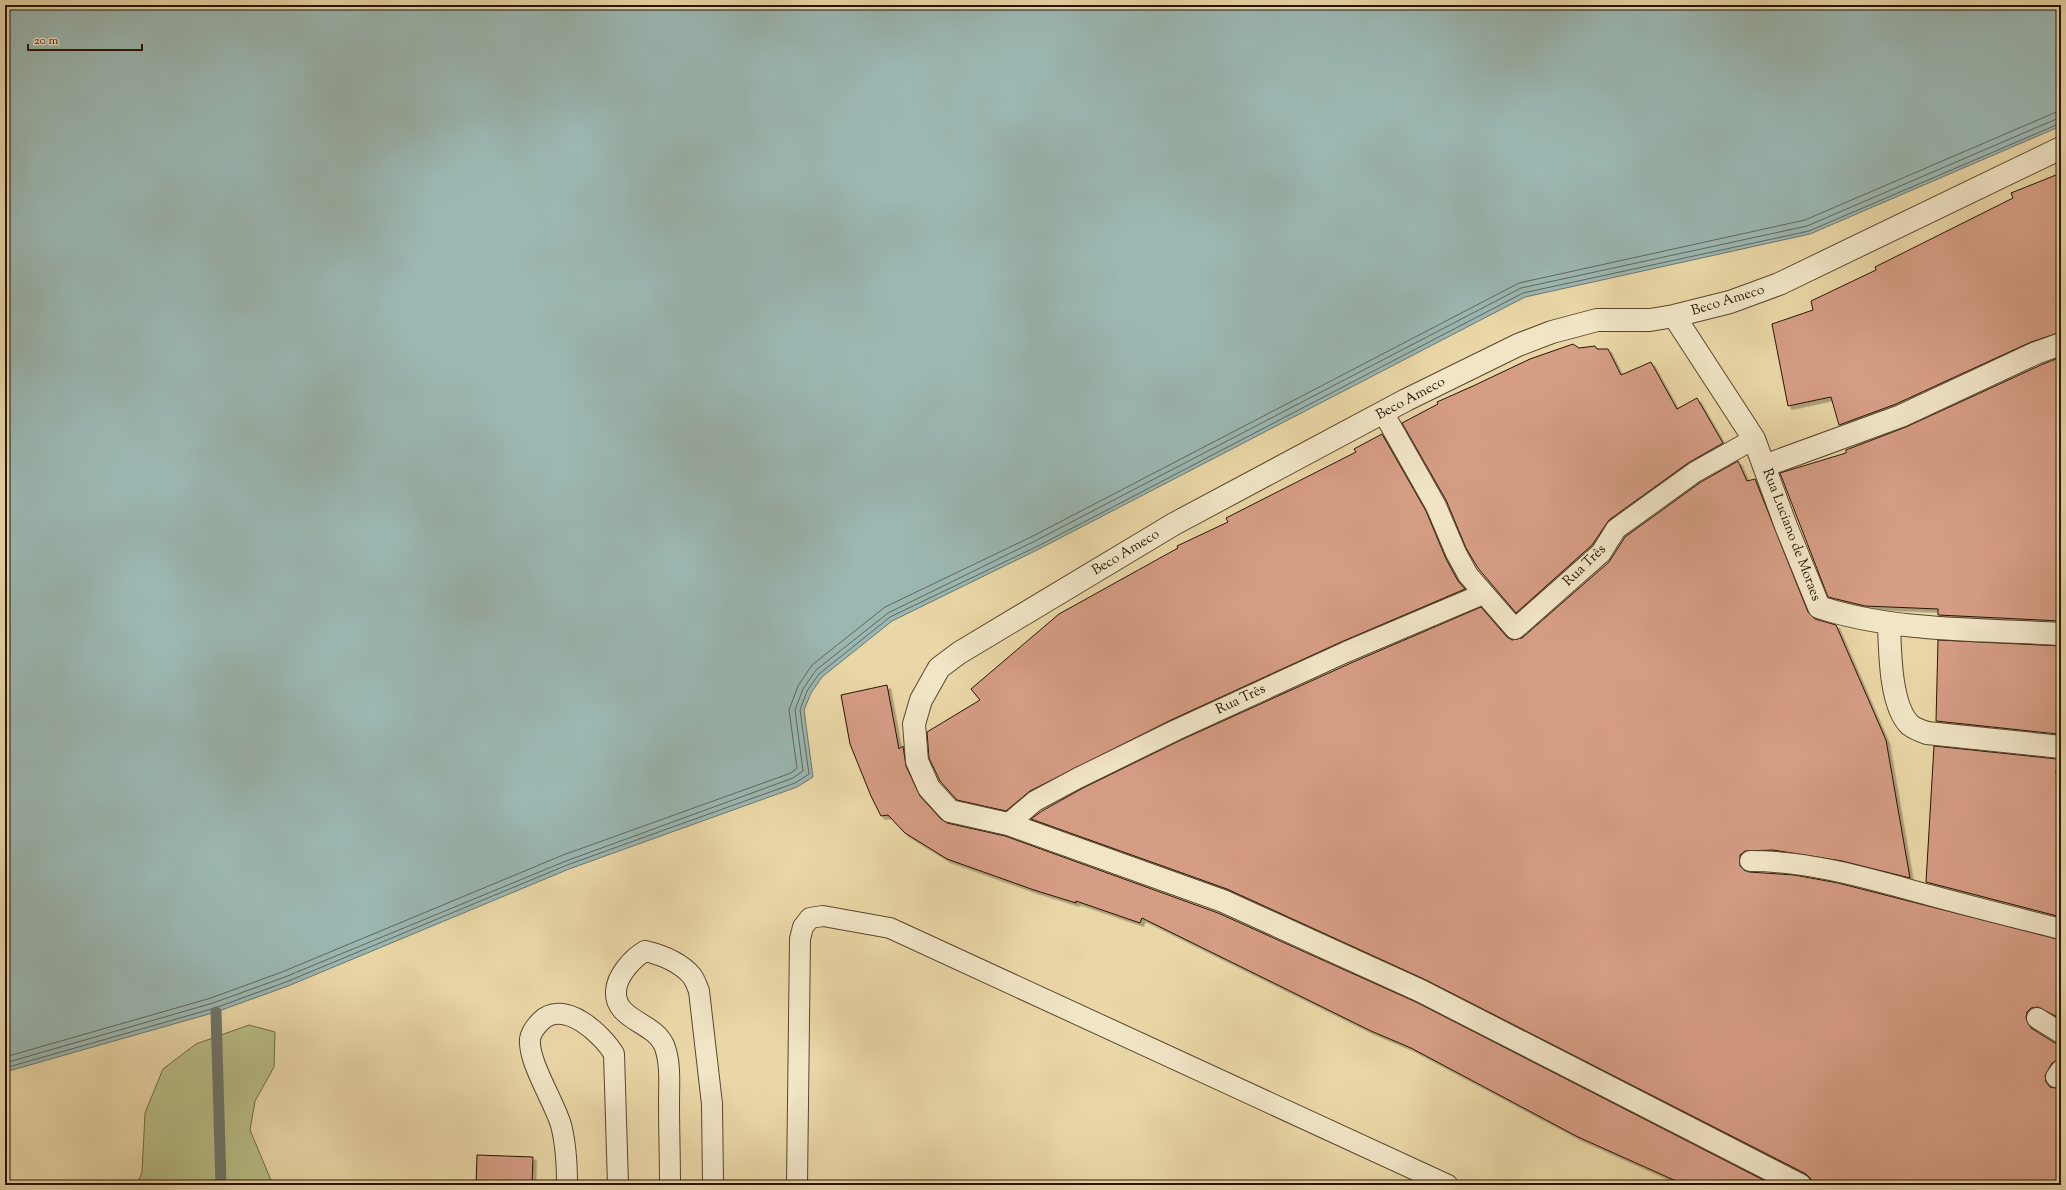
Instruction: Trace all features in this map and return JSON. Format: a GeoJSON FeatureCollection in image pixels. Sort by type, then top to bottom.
{"type":"FeatureCollection","features":[{"type":"Feature","properties":{"kind":"street","name":"Beco Ameco"},"geometry":{"type":"LineString","coordinates":[[1008,824],[950,811],[929,788],[917,761],[914,724],[921,700],[939,668],[959,653],[1174,524],[1384,414],[1406,400],[1511,348],[1552,332],[1597,320],[1650,320],[1674,316],[1730,302],[1779,284],[2061,148]]}},
{"type":"Feature","properties":{"kind":"street","name":"Rua Luciano de Moraes"},"geometry":{"type":"LineString","coordinates":[[1674,316],[1754,439],[1819,607],[1838,613],[1889,624],[2061,634]]}},
{"type":"Feature","properties":{"kind":"street"},"geometry":{"type":"LineString","coordinates":[[1764,466],[1901,416],[2036,353],[2061,344]]}},
{"type":"Feature","properties":{"kind":"street"},"geometry":{"type":"LineString","coordinates":[[1889,624],[1892,680],[1902,713],[1910,725],[1927,733],[2061,747]]}},
{"type":"Feature","properties":{"kind":"street"},"geometry":{"type":"LineString","coordinates":[[1008,824],[1237,907],[1421,991],[1800,1185]]}},
{"type":"Feature","properties":{"kind":"lane","name":"Rua Três"},"geometry":{"type":"LineString","coordinates":[[1384,414],[1436,506],[1456,553],[1468,575],[1515,629],[1601,553],[1616,529],[1695,472],[1754,439]]}},
{"type":"Feature","properties":{"kind":"lane","name":"Rua Três"},"geometry":{"type":"LineString","coordinates":[[1008,824],[1036,801],[1078,778],[1176,730],[1346,652],[1484,594]]}},
{"type":"Feature","properties":{"kind":"lane"},"geometry":{"type":"LineString","coordinates":[[1750,861],[1770,861],[1850,873],[1995,913],[2061,929]]}},
{"type":"Feature","properties":{"kind":"lane"},"geometry":{"type":"LineString","coordinates":[[797,1185],[800,939],[803,926],[810,918],[823,916],[890,928],[1448,1185]]}},
{"type":"Feature","properties":{"kind":"lane"},"geometry":{"type":"LineString","coordinates":[[670,1185],[669,1067],[664,1045],[657,1034],[628,1015],[618,1005],[616,990],[621,977],[634,958],[646,951],[658,954],[676,963],[692,977],[698,991],[712,1104],[713,1185]]}},
{"type":"Feature","properties":{"kind":"lane"},"geometry":{"type":"LineString","coordinates":[[567,1185],[567,1162],[561,1125],[531,1053],[530,1038],[535,1026],[545,1017],[554,1013],[577,1018],[608,1042],[614,1054],[618,1185]]}},
{"type":"Feature","properties":{"kind":"lane"},"geometry":{"type":"LineString","coordinates":[[2037,1018],[2061,1033]]}},
{"type":"Feature","properties":{"kind":"green space"},"geometry":{"type":"Polygon","coordinates":[[[249,1025],[275,1032],[274,1067],[255,1101],[250,1130],[273,1185],[137,1185],[142,1172],[145,1113],[163,1069],[196,1044],[249,1025]]]}},
{"type":"Feature","properties":{"kind":"water"},"geometry":{"type":"Polygon","coordinates":[[[5,5],[2061,5],[2061,126],[1810,234],[1525,297],[1039,549],[892,621],[822,677],[811,693],[804,710],[813,777],[797,787],[569,869],[288,986],[216,1012],[5,1072],[5,5]]]}},
{"type":"Feature","properties":{"kind":"building"},"geometry":{"type":"Polygon","coordinates":[[[2061,173],[2061,332],[2031,342],[1896,404],[1839,425],[1831,397],[1788,406],[1772,324],[1813,310],[1811,301],[1876,270],[1875,267],[2013,198],[2011,193],[2061,173]]]}},
{"type":"Feature","properties":{"kind":"building"},"geometry":{"type":"Polygon","coordinates":[[[1573,344],[1579,348],[1595,346],[1597,349],[1608,349],[1621,375],[1651,362],[1677,409],[1697,398],[1723,443],[1688,463],[1609,520],[1592,545],[1516,613],[1478,568],[1466,548],[1446,500],[1402,423],[1438,404],[1437,402],[1530,359],[1573,344]]]}},
{"type":"Feature","properties":{"kind":"building"},"geometry":{"type":"Polygon","coordinates":[[[2061,357],[2061,621],[1938,615],[1938,609],[1865,606],[1828,597],[1780,473],[1846,453],[1846,450],[1906,427],[2061,357]]]}},
{"type":"Feature","properties":{"kind":"building"},"geometry":{"type":"Polygon","coordinates":[[[1382,434],[1426,511],[1446,559],[1458,581],[1465,589],[1341,642],[1171,720],[1030,791],[1006,811],[957,800],[940,781],[929,758],[927,732],[980,700],[971,689],[1059,614],[1178,548],[1177,546],[1228,522],[1226,518],[1356,452],[1354,449],[1382,434]]]}},
{"type":"Feature","properties":{"kind":"building"},"geometry":{"type":"Polygon","coordinates":[[[1738,461],[1747,481],[1755,479],[1808,612],[1815,619],[1836,625],[1886,740],[1910,878],[1842,861],[1773,850],[1745,851],[1740,855],[1740,866],[1749,872],[1794,875],[1838,883],[2061,940],[2061,1019],[2038,1007],[2031,1008],[2027,1012],[2026,1018],[2031,1028],[2055,1043],[2061,1044],[2061,1059],[2052,1063],[2045,1076],[2046,1082],[2050,1087],[2061,1087],[2061,1185],[1812,1185],[1811,1179],[1806,1174],[1426,980],[1227,889],[1031,819],[1042,811],[1083,788],[1181,740],[1351,663],[1481,607],[1507,637],[1512,640],[1522,638],[1609,562],[1625,537],[1701,482],[1738,461]]]}},
{"type":"Feature","properties":{"kind":"building"},"geometry":{"type":"Polygon","coordinates":[[[1938,640],[2061,646],[2061,713],[2059,713],[2058,734],[1936,721],[1938,640]]]}},
{"type":"Feature","properties":{"kind":"building"},"geometry":{"type":"Polygon","coordinates":[[[887,685],[899,749],[903,746],[906,766],[920,796],[941,819],[947,823],[1005,836],[1218,913],[1416,1002],[1773,1185],[1685,1185],[1578,1137],[1411,1048],[1371,1031],[1142,918],[1140,923],[1076,901],[1076,903],[1034,890],[947,859],[905,833],[888,815],[881,816],[871,796],[850,744],[841,695],[887,685]]]}},
{"type":"Feature","properties":{"kind":"building"},"geometry":{"type":"Polygon","coordinates":[[[1934,746],[2057,759],[2056,774],[2061,774],[2061,917],[1926,882],[1934,746]]]}},
{"type":"Feature","properties":{"kind":"building"},"geometry":{"type":"Polygon","coordinates":[[[477,1155],[533,1157],[532,1185],[476,1185],[477,1155]]]}},
{"type":"Feature","properties":{"kind":"waterway"},"geometry":{"type":"LineString","coordinates":[[216,1012],[221,1185]]}}]}
